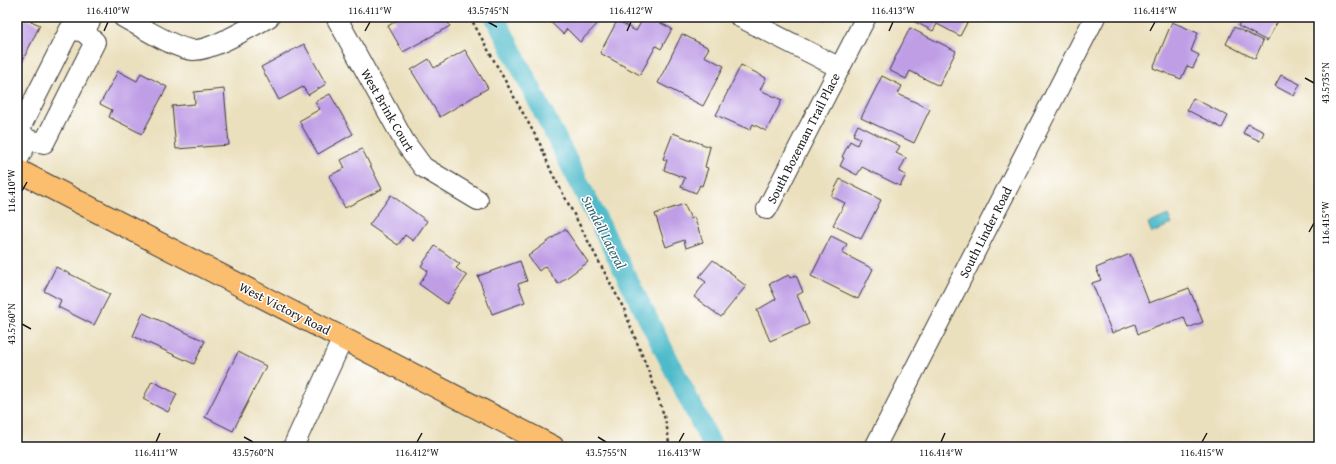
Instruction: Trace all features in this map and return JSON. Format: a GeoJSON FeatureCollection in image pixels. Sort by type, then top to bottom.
{"type":"FeatureCollection","features":[{"type":"Feature","properties":{"kind":"main road","name":"West Victory Road"},"geometry":{"type":"LineString","coordinates":[[17,170],[344,338],[463,402],[553,447]]}},
{"type":"Feature","properties":{"kind":"street"},"geometry":{"type":"LineString","coordinates":[[123,17],[175,45],[193,50],[212,47],[269,17]]}},
{"type":"Feature","properties":{"kind":"street","name":"West Brink Court"},"geometry":{"type":"LineString","coordinates":[[336,17],[404,141],[423,167],[478,200]]}},
{"type":"Feature","properties":{"kind":"street"},"geometry":{"type":"LineString","coordinates":[[740,17],[840,68]]}},
{"type":"Feature","properties":{"kind":"street","name":"South Bozeman Trail Place"},"geometry":{"type":"LineString","coordinates":[[767,209],[866,17]]}},
{"type":"Feature","properties":{"kind":"street","name":"South Linder Road"},"geometry":{"type":"LineString","coordinates":[[875,447],[1095,17]]}},
{"type":"Feature","properties":{"kind":"street"},"geometry":{"type":"LineString","coordinates":[[88,24],[95,42],[44,142],[28,140],[19,130],[70,29],[88,24]]}},
{"type":"Feature","properties":{"kind":"street"},"geometry":{"type":"LineString","coordinates":[[17,161],[28,140]]}},
{"type":"Feature","properties":{"kind":"street"},"geometry":{"type":"LineString","coordinates":[[293,447],[344,338]]}},
{"type":"Feature","properties":{"kind":"path"},"geometry":{"type":"LineString","coordinates":[[470,17],[540,144],[551,171],[625,311],[664,413],[669,433],[668,447]]}},
{"type":"Feature","properties":{"kind":"water"},"geometry":{"type":"Polygon","coordinates":[[[1168,215],[1172,224],[1152,233],[1148,224],[1168,215]]]}},
{"type":"Feature","properties":{"kind":"building"},"geometry":{"type":"Polygon","coordinates":[[[17,17],[40,25],[17,72],[17,17]]]}},
{"type":"Feature","properties":{"kind":"building"},"geometry":{"type":"Polygon","coordinates":[[[394,17],[445,17],[450,26],[403,52],[388,26],[396,21],[394,17]]]}},
{"type":"Feature","properties":{"kind":"building"},"geometry":{"type":"Polygon","coordinates":[[[545,17],[604,17],[580,42],[567,29],[563,34],[545,17]]]}},
{"type":"Feature","properties":{"kind":"building"},"geometry":{"type":"Polygon","coordinates":[[[644,17],[649,17],[672,29],[661,49],[656,46],[640,75],[600,53],[617,21],[636,31],[644,17]]]}},
{"type":"Feature","properties":{"kind":"building"},"geometry":{"type":"Polygon","coordinates":[[[815,17],[825,17],[823,21],[815,17]]]}},
{"type":"Feature","properties":{"kind":"building"},"geometry":{"type":"Polygon","coordinates":[[[915,17],[970,17],[960,36],[937,24],[933,31],[913,21],[915,17]]]}},
{"type":"Feature","properties":{"kind":"building"},"geometry":{"type":"Polygon","coordinates":[[[1243,17],[1270,17],[1278,21],[1267,41],[1238,26],[1243,17]]]}},
{"type":"Feature","properties":{"kind":"building"},"geometry":{"type":"Polygon","coordinates":[[[1172,22],[1198,33],[1191,51],[1199,55],[1193,68],[1187,66],[1181,79],[1153,68],[1172,22]]]}},
{"type":"Feature","properties":{"kind":"building"},"geometry":{"type":"Polygon","coordinates":[[[1234,27],[1263,41],[1255,59],[1226,44],[1234,27]]]}},
{"type":"Feature","properties":{"kind":"building"},"geometry":{"type":"Polygon","coordinates":[[[910,28],[956,51],[939,86],[910,71],[906,79],[889,70],[910,28]]]}},
{"type":"Feature","properties":{"kind":"building"},"geometry":{"type":"Polygon","coordinates":[[[682,34],[709,48],[704,56],[724,66],[703,106],[658,83],[682,34]]]}},
{"type":"Feature","properties":{"kind":"building"},"geometry":{"type":"Polygon","coordinates":[[[304,44],[326,84],[308,95],[303,87],[279,100],[261,67],[304,44]]]}},
{"type":"Feature","properties":{"kind":"building"},"geometry":{"type":"Polygon","coordinates":[[[465,50],[488,88],[440,117],[411,70],[429,59],[434,68],[465,50]]]}},
{"type":"Feature","properties":{"kind":"building"},"geometry":{"type":"Polygon","coordinates":[[[741,65],[766,78],[760,90],[782,100],[766,131],[753,124],[750,130],[716,115],[741,65]]]}},
{"type":"Feature","properties":{"kind":"building"},"geometry":{"type":"Polygon","coordinates":[[[118,71],[137,81],[141,73],[167,87],[142,134],[109,117],[112,110],[100,104],[118,71]]]}},
{"type":"Feature","properties":{"kind":"building"},"geometry":{"type":"Polygon","coordinates":[[[1281,75],[1300,84],[1294,96],[1275,86],[1281,75]]]}},
{"type":"Feature","properties":{"kind":"building"},"geometry":{"type":"Polygon","coordinates":[[[882,76],[902,86],[898,94],[930,109],[914,143],[861,118],[882,76]]]}},
{"type":"Feature","properties":{"kind":"building"},"geometry":{"type":"Polygon","coordinates":[[[224,89],[229,145],[176,149],[172,106],[195,104],[194,92],[224,89]]]}},
{"type":"Feature","properties":{"kind":"building"},"geometry":{"type":"Polygon","coordinates":[[[330,94],[353,134],[318,154],[299,121],[320,109],[315,102],[330,94]]]}},
{"type":"Feature","properties":{"kind":"building"},"geometry":{"type":"Polygon","coordinates":[[[1193,98],[1228,116],[1222,128],[1187,110],[1193,98]]]}},
{"type":"Feature","properties":{"kind":"building"},"geometry":{"type":"Polygon","coordinates":[[[1248,124],[1264,132],[1260,141],[1243,133],[1248,124]]]}},
{"type":"Feature","properties":{"kind":"building"},"geometry":{"type":"Polygon","coordinates":[[[858,125],[900,146],[896,153],[906,158],[899,172],[906,175],[900,186],[862,167],[857,175],[840,166],[844,158],[842,157],[850,141],[857,145],[860,138],[853,135],[858,125]]]}},
{"type":"Feature","properties":{"kind":"building"},"geometry":{"type":"Polygon","coordinates":[[[673,133],[710,147],[705,167],[708,168],[702,186],[700,185],[696,193],[681,187],[685,178],[664,170],[667,160],[663,159],[673,133]]]}},
{"type":"Feature","properties":{"kind":"building"},"geometry":{"type":"Polygon","coordinates":[[[362,149],[382,189],[345,208],[329,176],[345,168],[341,160],[362,149]]]}},
{"type":"Feature","properties":{"kind":"building"},"geometry":{"type":"Polygon","coordinates":[[[840,179],[881,200],[861,239],[833,225],[845,203],[831,196],[840,179]]]}},
{"type":"Feature","properties":{"kind":"building"},"geometry":{"type":"Polygon","coordinates":[[[391,195],[427,221],[413,241],[405,235],[398,245],[369,225],[391,195]]]}},
{"type":"Feature","properties":{"kind":"building"},"geometry":{"type":"Polygon","coordinates":[[[684,204],[691,219],[694,217],[703,242],[686,248],[684,240],[666,247],[655,214],[684,204]]]}},
{"type":"Feature","properties":{"kind":"building"},"geometry":{"type":"Polygon","coordinates":[[[565,229],[588,262],[558,284],[545,266],[539,271],[528,256],[565,229]]]}},
{"type":"Feature","properties":{"kind":"building"},"geometry":{"type":"Polygon","coordinates":[[[831,236],[847,244],[842,253],[873,269],[858,299],[811,276],[831,236]]]}},
{"type":"Feature","properties":{"kind":"building"},"geometry":{"type":"Polygon","coordinates":[[[435,246],[460,264],[456,268],[467,276],[447,304],[419,284],[428,271],[421,266],[435,246]]]}},
{"type":"Feature","properties":{"kind":"building"},"geometry":{"type":"Polygon","coordinates":[[[1130,254],[1149,303],[1189,288],[1203,322],[1188,328],[1184,317],[1138,334],[1135,324],[1112,333],[1092,283],[1101,280],[1096,268],[1130,254]]]}},
{"type":"Feature","properties":{"kind":"building"},"geometry":{"type":"Polygon","coordinates":[[[713,260],[746,286],[721,317],[694,297],[706,282],[699,277],[713,260]]]}},
{"type":"Feature","properties":{"kind":"building"},"geometry":{"type":"Polygon","coordinates":[[[520,261],[527,281],[518,284],[525,302],[492,314],[478,276],[520,261]]]}},
{"type":"Feature","properties":{"kind":"building"},"geometry":{"type":"Polygon","coordinates":[[[56,267],[110,294],[94,325],[58,307],[61,300],[44,291],[56,267]]]}},
{"type":"Feature","properties":{"kind":"building"},"geometry":{"type":"Polygon","coordinates":[[[789,275],[790,278],[796,275],[803,292],[797,295],[809,324],[770,341],[757,310],[776,299],[769,284],[789,275]]]}},
{"type":"Feature","properties":{"kind":"building"},"geometry":{"type":"Polygon","coordinates":[[[143,313],[205,341],[194,364],[133,336],[143,313]]]}},
{"type":"Feature","properties":{"kind":"building"},"geometry":{"type":"Polygon","coordinates":[[[238,352],[266,366],[233,431],[205,417],[238,352]]]}},
{"type":"Feature","properties":{"kind":"building"},"geometry":{"type":"Polygon","coordinates":[[[152,381],[177,394],[168,412],[143,399],[152,381]]]}},
{"type":"Feature","properties":{"kind":"waterway","name":"Sundell Lateral"},"geometry":{"type":"LineString","coordinates":[[495,17],[713,447]]}}]}
